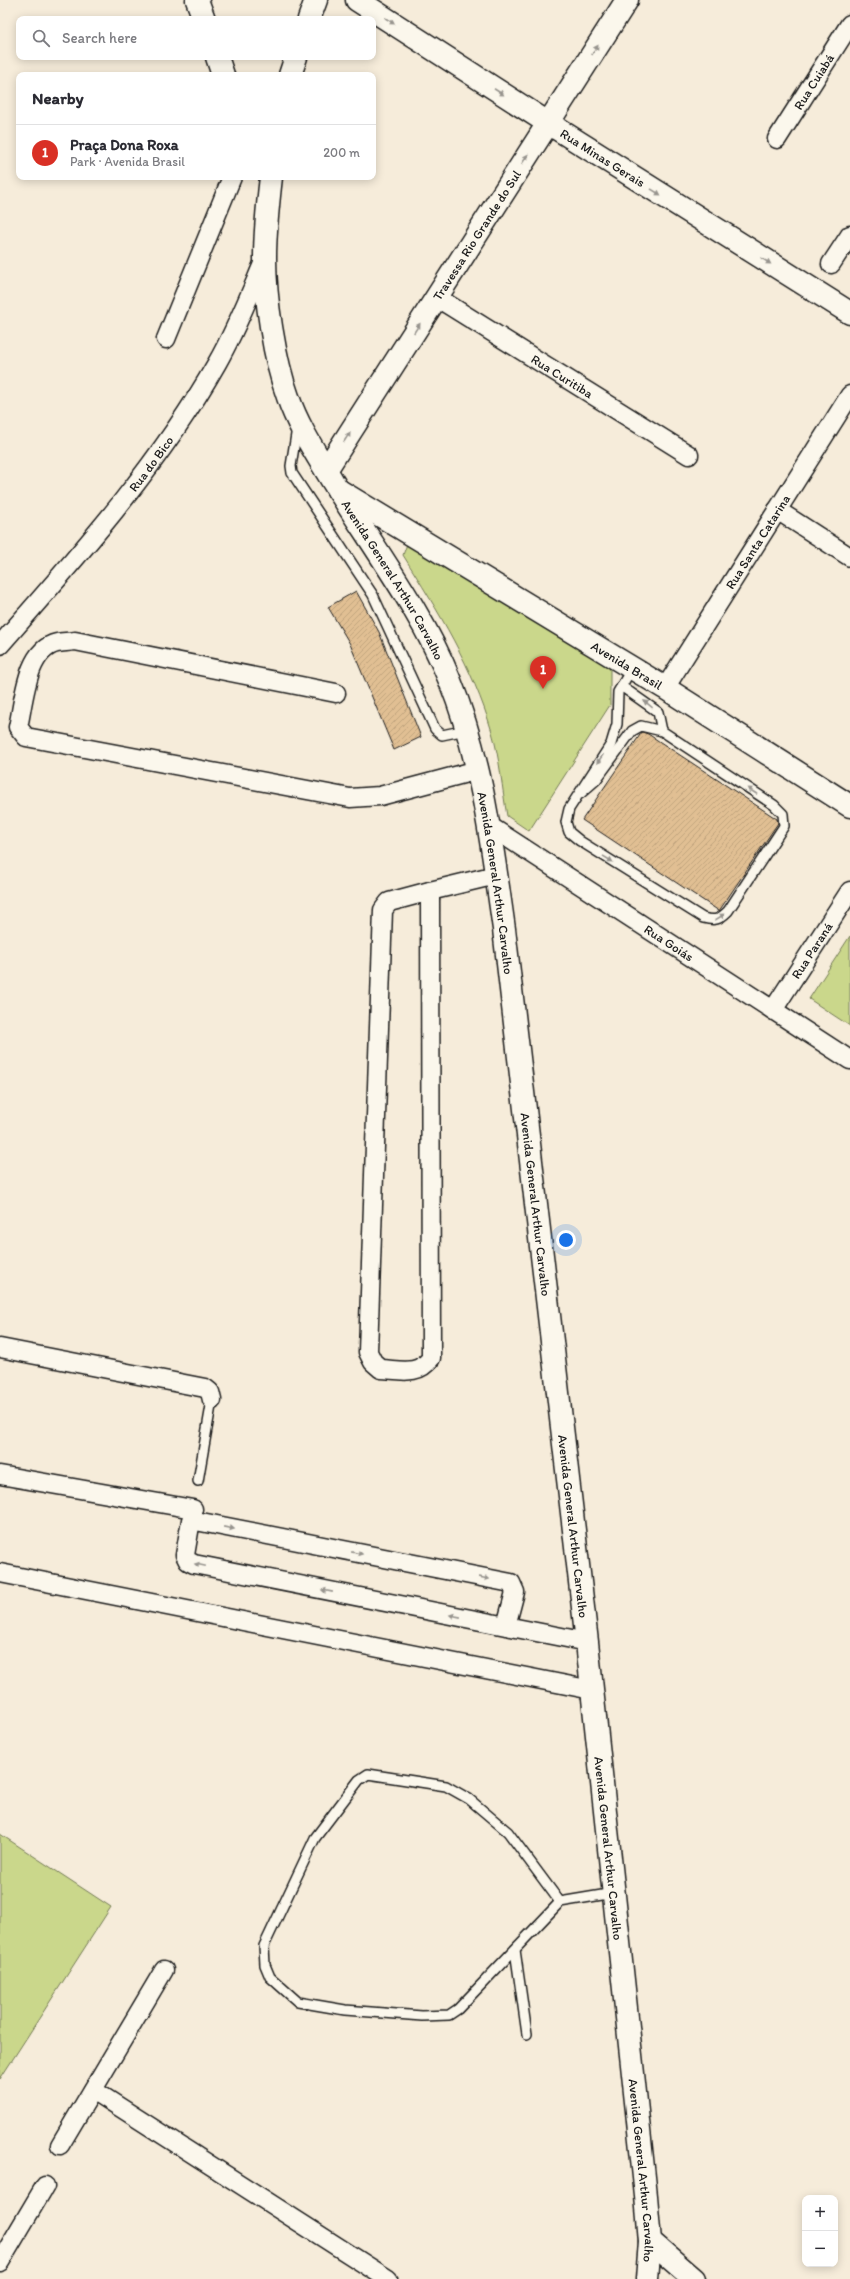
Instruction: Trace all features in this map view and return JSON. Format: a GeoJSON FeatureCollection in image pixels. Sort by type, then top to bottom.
{"type":"FeatureCollection","features":[{"type":"Feature","properties":{"kind":"main road"},"geometry":{"type":"LineString","coordinates":[[197,0],[203,16]]}},
{"type":"Feature","properties":{"kind":"main road","name":"Rua Minas Gerais"},"geometry":{"type":"LineString","coordinates":[[358,0],[548,124],[850,314]]}},
{"type":"Feature","properties":{"kind":"main road","name":"Travessa Rio Grande do Sul"},"geometry":{"type":"LineString","coordinates":[[326,470],[627,0]]}},
{"type":"Feature","properties":{"kind":"main road"},"geometry":{"type":"LineString","coordinates":[[218,60],[222,72]]}},
{"type":"Feature","properties":{"kind":"main road"},"geometry":{"type":"LineString","coordinates":[[291,72],[295,60]]}},
{"type":"Feature","properties":{"kind":"main road","name":"Avenida General Arthur Carvalho"},"geometry":{"type":"LineString","coordinates":[[271,180],[265,258],[279,371],[288,399],[326,470],[427,632],[450,680],[478,770],[488,825],[496,875],[587,1642],[650,2241],[647,2279]]}},
{"type":"Feature","properties":{"kind":"main road","name":"Avenida Brasil"},"geometry":{"type":"LineString","coordinates":[[338,490],[402,529],[626,677],[664,688],[850,806]]}},
{"type":"Feature","properties":{"kind":"main road"},"geometry":{"type":"LineString","coordinates":[[372,544],[391,531],[402,529]]}},
{"type":"Feature","properties":{"kind":"main road"},"geometry":{"type":"LineString","coordinates":[[650,2241],[694,2279]]}},
{"type":"Feature","properties":{"kind":"street","name":"Rua Cuiabá"},"geometry":{"type":"LineString","coordinates":[[777,139],[850,24]]}},
{"type":"Feature","properties":{"kind":"street"},"geometry":{"type":"LineString","coordinates":[[166,339],[231,180]]}},
{"type":"Feature","properties":{"kind":"street"},"geometry":{"type":"LineString","coordinates":[[831,264],[850,235]]}},
{"type":"Feature","properties":{"kind":"street","name":"Rua do Bico"},"geometry":{"type":"LineString","coordinates":[[0,645],[92,539],[170,436],[217,363],[236,326],[265,258]]}},
{"type":"Feature","properties":{"kind":"street","name":"Rua Curitiba"},"geometry":{"type":"LineString","coordinates":[[436,297],[689,455]]}},
{"type":"Feature","properties":{"kind":"street","name":"Rua Santa Catarina"},"geometry":{"type":"LineString","coordinates":[[664,688],[850,395]]}},
{"type":"Feature","properties":{"kind":"street"},"geometry":{"type":"LineString","coordinates":[[777,510],[850,557]]}},
{"type":"Feature","properties":{"kind":"street"},"geometry":{"type":"LineString","coordinates":[[336,693],[75,641],[56,643],[38,655],[30,670],[18,727],[26,737],[350,798],[380,796],[478,770]]}},
{"type":"Feature","properties":{"kind":"street","name":"Rua Goiás"},"geometry":{"type":"LineString","coordinates":[[488,825],[850,1060]]}},
{"type":"Feature","properties":{"kind":"street"},"geometry":{"type":"LineString","coordinates":[[430,891],[431,1358],[425,1366],[417,1370],[381,1369],[373,1362],[368,1352],[383,910],[389,902],[430,891],[496,875]]}},
{"type":"Feature","properties":{"kind":"street","name":"Rua Paraná"},"geometry":{"type":"LineString","coordinates":[[773,1010],[850,891]]}},
{"type":"Feature","properties":{"kind":"street"},"geometry":{"type":"LineString","coordinates":[[0,1348],[205,1388],[210,1392],[212,1400]]}},
{"type":"Feature","properties":{"kind":"street"},"geometry":{"type":"LineString","coordinates":[[0,1475],[193,1509]]}},
{"type":"Feature","properties":{"kind":"street"},"geometry":{"type":"LineString","coordinates":[[506,1626],[515,1592],[511,1584],[191,1520],[185,1555],[188,1561],[194,1564],[506,1626],[587,1642]]}},
{"type":"Feature","properties":{"kind":"street"},"geometry":{"type":"LineString","coordinates":[[0,1573],[592,1690]]}},
{"type":"Feature","properties":{"kind":"street"},"geometry":{"type":"LineString","coordinates":[[60,2145],[164,1970]]}},
{"type":"Feature","properties":{"kind":"street"},"geometry":{"type":"LineString","coordinates":[[93,2090],[388,2279]]}},
{"type":"Feature","properties":{"kind":"street"},"geometry":{"type":"LineString","coordinates":[[0,2262],[45,2186]]}},
{"type":"Feature","properties":{"kind":"lane"},"geometry":{"type":"LineString","coordinates":[[298,420],[292,473],[373,595],[435,729],[442,735],[466,730]]}},
{"type":"Feature","properties":{"kind":"lane"},"geometry":{"type":"LineString","coordinates":[[580,794],[596,780],[632,731],[641,726],[662,731],[774,805],[783,814],[784,826],[728,911],[719,919],[714,921],[703,918],[580,841],[569,832],[566,822],[569,809],[580,794],[596,763],[610,744],[617,724],[617,700],[626,677],[658,712],[662,731]]}},
{"type":"Feature","properties":{"kind":"lane"},"geometry":{"type":"LineString","coordinates":[[198,1481],[212,1400]]}},
{"type":"Feature","properties":{"kind":"lane"},"geometry":{"type":"LineString","coordinates":[[560,1902],[508,1832],[469,1799],[446,1786],[368,1774],[359,1780],[315,1838],[264,1946],[265,1965],[270,1977],[298,2002],[345,2010],[438,2016],[449,2015],[458,2009],[560,1902],[614,1893]]}},
{"type":"Feature","properties":{"kind":"lane"},"geometry":{"type":"LineString","coordinates":[[514,1950],[527,2034]]}},
{"type":"Feature","properties":{"kind":"green space"},"geometry":{"type":"Polygon","coordinates":[[[407,544],[610,666],[610,705],[529,831],[507,816],[497,753],[484,708],[454,640],[403,555],[407,544]]]}},
{"type":"Feature","properties":{"kind":"green space"},"geometry":{"type":"Polygon","coordinates":[[[850,936],[850,1026],[809,999],[850,936]]]}},
{"type":"Feature","properties":{"kind":"green space"},"geometry":{"type":"Polygon","coordinates":[[[0,1834],[111,1907],[0,2079],[0,1834]]]}},
{"type":"Feature","properties":{"kind":"building"},"geometry":{"type":"Polygon","coordinates":[[[356,591],[379,632],[421,737],[394,750],[350,644],[328,607],[356,591]]]}},
{"type":"Feature","properties":{"kind":"building"},"geometry":{"type":"Polygon","coordinates":[[[642,732],[648,734],[777,819],[778,823],[719,911],[582,820],[642,732]]]}},
{"type":"Feature","properties":{"kind":"place","name":"Praça Dona Roxa"},"geometry":{"type":"Point","coordinates":[543,689]}}]}
